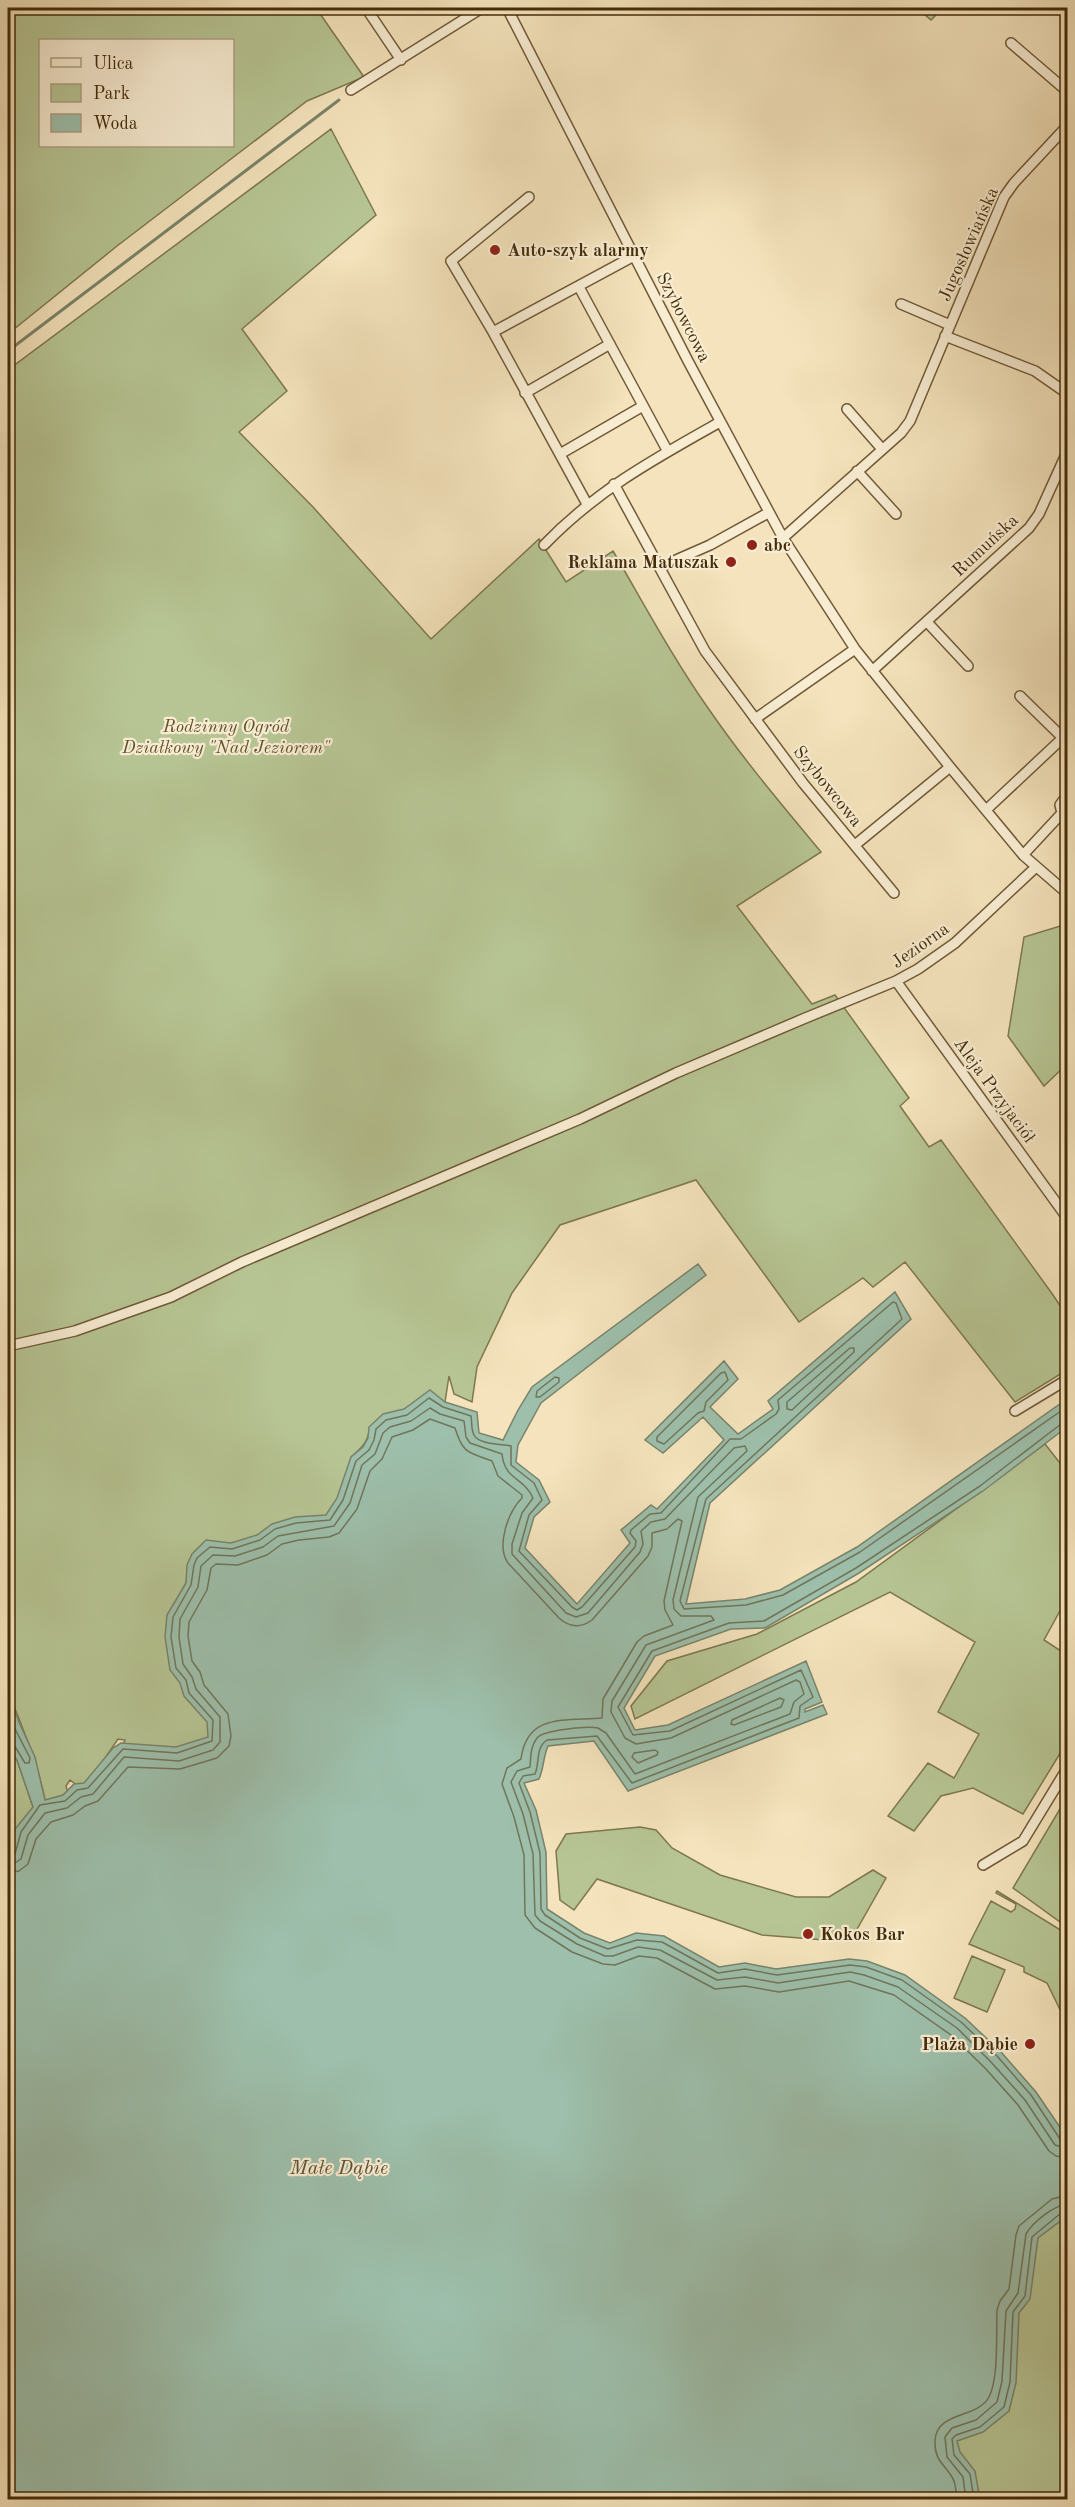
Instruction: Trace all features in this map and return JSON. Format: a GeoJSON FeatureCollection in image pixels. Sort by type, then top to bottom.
{"type":"FeatureCollection","features":[{"type":"Feature","properties":{"kind":"street"},"geometry":{"type":"LineString","coordinates":[[366,8],[401,60]]}},
{"type":"Feature","properties":{"kind":"street"},"geometry":{"type":"LineString","coordinates":[[351,90],[482,8]]}},
{"type":"Feature","properties":{"kind":"street","name":"Szybowcowa"},"geometry":{"type":"LineString","coordinates":[[507,8],[720,422],[783,538],[855,649],[1023,855],[1068,894]]}},
{"type":"Feature","properties":{"kind":"street"},"geometry":{"type":"LineString","coordinates":[[1011,44],[1068,92]]}},
{"type":"Feature","properties":{"kind":"street","name":"Jugosłowiańska"},"geometry":{"type":"LineString","coordinates":[[783,538],[910,421],[1004,197],[1014,183],[1068,125]]}},
{"type":"Feature","properties":{"kind":"street"},"geometry":{"type":"LineString","coordinates":[[529,197],[451,261],[493,332],[587,504]]}},
{"type":"Feature","properties":{"kind":"street"},"geometry":{"type":"LineString","coordinates":[[493,332],[634,256]]}},
{"type":"Feature","properties":{"kind":"street"},"geometry":{"type":"LineString","coordinates":[[579,287],[667,450]]}},
{"type":"Feature","properties":{"kind":"street","name":"Jugosłowiańska"},"geometry":{"type":"LineString","coordinates":[[901,304],[950,325]]}},
{"type":"Feature","properties":{"kind":"street"},"geometry":{"type":"LineString","coordinates":[[945,336],[1035,371],[1068,394]]}},
{"type":"Feature","properties":{"kind":"street"},"geometry":{"type":"LineString","coordinates":[[525,393],[610,344]]}},
{"type":"Feature","properties":{"kind":"street"},"geometry":{"type":"LineString","coordinates":[[560,454],[643,406]]}},
{"type":"Feature","properties":{"kind":"street"},"geometry":{"type":"LineString","coordinates":[[847,409],[882,449]]}},
{"type":"Feature","properties":{"kind":"street"},"geometry":{"type":"LineString","coordinates":[[544,545],[587,504],[614,484],[667,450],[720,422]]}},
{"type":"Feature","properties":{"kind":"street","name":"Rumuńska"},"geometry":{"type":"LineString","coordinates":[[873,670],[1029,528],[1039,514],[1068,450]]}},
{"type":"Feature","properties":{"kind":"street"},"geometry":{"type":"LineString","coordinates":[[857,471],[896,514]]}},
{"type":"Feature","properties":{"kind":"street","name":"Szybowcowa"},"geometry":{"type":"LineString","coordinates":[[614,484],[705,651],[803,783],[894,893]]}},
{"type":"Feature","properties":{"kind":"street"},"geometry":{"type":"LineString","coordinates":[[660,567],[710,545],[768,513]]}},
{"type":"Feature","properties":{"kind":"street"},"geometry":{"type":"LineString","coordinates":[[927,622],[968,666]]}},
{"type":"Feature","properties":{"kind":"street"},"geometry":{"type":"LineString","coordinates":[[755,719],[855,649]]}},
{"type":"Feature","properties":{"kind":"street"},"geometry":{"type":"LineString","coordinates":[[986,810],[1065,735],[1020,696]]}},
{"type":"Feature","properties":{"kind":"street","name":"Szybowcowa"},"geometry":{"type":"LineString","coordinates":[[855,845],[950,767]]}},
{"type":"Feature","properties":{"kind":"street"},"geometry":{"type":"LineString","coordinates":[[1023,855],[1065,814],[1060,806],[1068,794]]}},
{"type":"Feature","properties":{"kind":"street","name":"Jeziorna"},"geometry":{"type":"LineString","coordinates":[[8,1346],[75,1331],[171,1297],[242,1262],[580,1119],[676,1073],[896,981],[918,969],[954,943],[1036,867]]}},
{"type":"Feature","properties":{"kind":"street","name":"Aleja Przyjaciół"},"geometry":{"type":"LineString","coordinates":[[896,981],[1068,1219]]}},
{"type":"Feature","properties":{"kind":"street"},"geometry":{"type":"LineString","coordinates":[[1015,1411],[1068,1379]]}},
{"type":"Feature","properties":{"kind":"street"},"geometry":{"type":"LineString","coordinates":[[983,1865],[1023,1841],[1068,1767]]}},
{"type":"Feature","properties":{"kind":"green space"},"geometry":{"type":"Polygon","coordinates":[[[8,8],[316,8],[364,77],[307,101],[117,246],[8,334],[8,8]]]}},
{"type":"Feature","properties":{"kind":"green space"},"geometry":{"type":"Polygon","coordinates":[[[917,8],[943,8],[931,20],[917,8]]]}},
{"type":"Feature","properties":{"kind":"green space","name":"Rodzinny Ogród Działkowy \"Nad Jeziorem\""},"geometry":{"type":"Polygon","coordinates":[[[331,129],[376,215],[242,329],[287,391],[239,432],[313,507],[431,639],[539,539],[566,582],[613,551],[671,650],[721,727],[821,852],[737,906],[812,1004],[835,995],[909,1098],[900,1106],[929,1147],[941,1140],[1053,1295],[1067,1316],[1067,1370],[1015,1402],[905,1262],[873,1287],[863,1278],[799,1322],[696,1180],[560,1225],[512,1293],[477,1367],[472,1402],[454,1394],[449,1376],[445,1402],[370,1427],[364,1444],[351,1457],[352,1507],[188,1571],[186,1583],[179,1596],[270,1756],[127,1750],[125,1740],[118,1739],[83,1790],[70,1780],[66,1786],[72,1807],[45,1800],[24,1731],[8,1691],[8,1351],[17,1348],[8,1336],[8,370],[331,129]]]}},
{"type":"Feature","properties":{"kind":"green space"},"geometry":{"type":"Polygon","coordinates":[[[1067,924],[1067,1064],[1044,1086],[1008,1036],[1024,937],[1067,924]]]}},
{"type":"Feature","properties":{"kind":"green space"},"geometry":{"type":"Polygon","coordinates":[[[1045,1444],[1067,1472],[1067,1598],[1044,1640],[1067,1655],[1067,1742],[1023,1814],[973,1788],[941,1796],[914,1831],[888,1816],[928,1763],[954,1778],[979,1734],[938,1712],[975,1642],[890,1592],[635,1719],[631,1706],[667,1661],[757,1634],[856,1582],[1045,1444]]]}},
{"type":"Feature","properties":{"kind":"green space"},"geometry":{"type":"Polygon","coordinates":[[[8,1746],[17,1760],[33,1807],[8,1961],[8,1746]]]}},
{"type":"Feature","properties":{"kind":"green space"},"geometry":{"type":"Polygon","coordinates":[[[1067,1797],[1067,1927],[1013,1888],[1067,1797]]]}},
{"type":"Feature","properties":{"kind":"green space"},"geometry":{"type":"Polygon","coordinates":[[[640,1827],[656,1830],[672,1848],[720,1875],[796,1897],[829,1897],[873,1870],[886,1878],[852,1938],[825,1940],[762,1935],[597,1879],[574,1910],[560,1900],[556,1851],[566,1834],[640,1827]]]}},
{"type":"Feature","properties":{"kind":"green space"},"geometry":{"type":"Polygon","coordinates":[[[997,1891],[1067,1934],[1067,2024],[1047,1983],[1024,1972],[1024,1967],[969,1944],[991,1901],[1011,1912],[1015,1909],[1016,1904],[996,1893],[997,1891]]]}},
{"type":"Feature","properties":{"kind":"green space"},"geometry":{"type":"Polygon","coordinates":[[[972,1956],[1005,1970],[987,2012],[954,1998],[972,1956]]]}},
{"type":"Feature","properties":{"kind":"green space"},"geometry":{"type":"Polygon","coordinates":[[[1067,2168],[1067,2499],[892,2500],[1009,2296],[1067,2168]]]}},
{"type":"Feature","properties":{"kind":"water","name":"Małe Dąbie"},"geometry":{"type":"Polygon","coordinates":[[[698,1264],[706,1275],[541,1403],[518,1445],[516,1462],[539,1480],[550,1502],[534,1517],[525,1548],[577,1604],[630,1543],[621,1530],[651,1505],[657,1509],[724,1440],[703,1417],[663,1453],[645,1440],[724,1361],[738,1379],[710,1407],[738,1434],[773,1409],[768,1401],[895,1292],[911,1319],[710,1503],[686,1604],[745,1599],[780,1590],[857,1547],[1067,1399],[1067,1427],[983,1491],[859,1573],[765,1628],[731,1629],[655,1656],[624,1708],[635,1730],[668,1725],[806,1661],[822,1702],[805,1709],[805,1712],[823,1705],[827,1714],[628,1791],[594,1741],[548,1746],[539,1779],[524,1783],[536,1810],[546,1852],[547,1909],[584,1933],[610,1943],[636,1933],[664,1936],[719,1967],[745,1963],[776,1969],[849,1959],[867,1961],[905,1975],[965,2018],[1001,2052],[1036,2092],[1064,2133],[1068,2143],[1067,2216],[1038,2238],[1030,2299],[1019,2313],[1016,2383],[1009,2411],[983,2432],[957,2441],[960,2452],[975,2471],[980,2499],[8,2499],[8,1857],[15,1829],[33,1807],[17,1760],[8,1746],[8,1691],[35,1757],[45,1800],[63,1795],[74,1784],[84,1783],[113,1748],[121,1743],[176,1747],[208,1737],[207,1722],[184,1696],[180,1683],[170,1670],[165,1637],[167,1615],[186,1583],[187,1565],[192,1554],[206,1540],[231,1543],[257,1535],[272,1524],[295,1517],[326,1515],[337,1498],[351,1457],[363,1447],[368,1438],[369,1427],[383,1414],[404,1409],[430,1390],[445,1402],[477,1412],[479,1433],[503,1440],[532,1387],[698,1264]]]}},
{"type":"Feature","properties":{"kind":"waterway"},"geometry":{"type":"LineString","coordinates":[[8,351],[339,100]]}},
{"type":"Feature","properties":{"kind":"place","name":"Auto-szyk alarmy"},"geometry":{"type":"Point","coordinates":[495,250]}},
{"type":"Feature","properties":{"kind":"place","name":"abc"},"geometry":{"type":"Point","coordinates":[752,545]}},
{"type":"Feature","properties":{"kind":"place","name":"Reklama Matuszak"},"geometry":{"type":"Point","coordinates":[731,562]}},
{"type":"Feature","properties":{"kind":"place","name":"Kokos Bar"},"geometry":{"type":"Point","coordinates":[808,1934]}},
{"type":"Feature","properties":{"kind":"place","name":"Plaża Dąbie"},"geometry":{"type":"Point","coordinates":[1030,2044]}}]}
